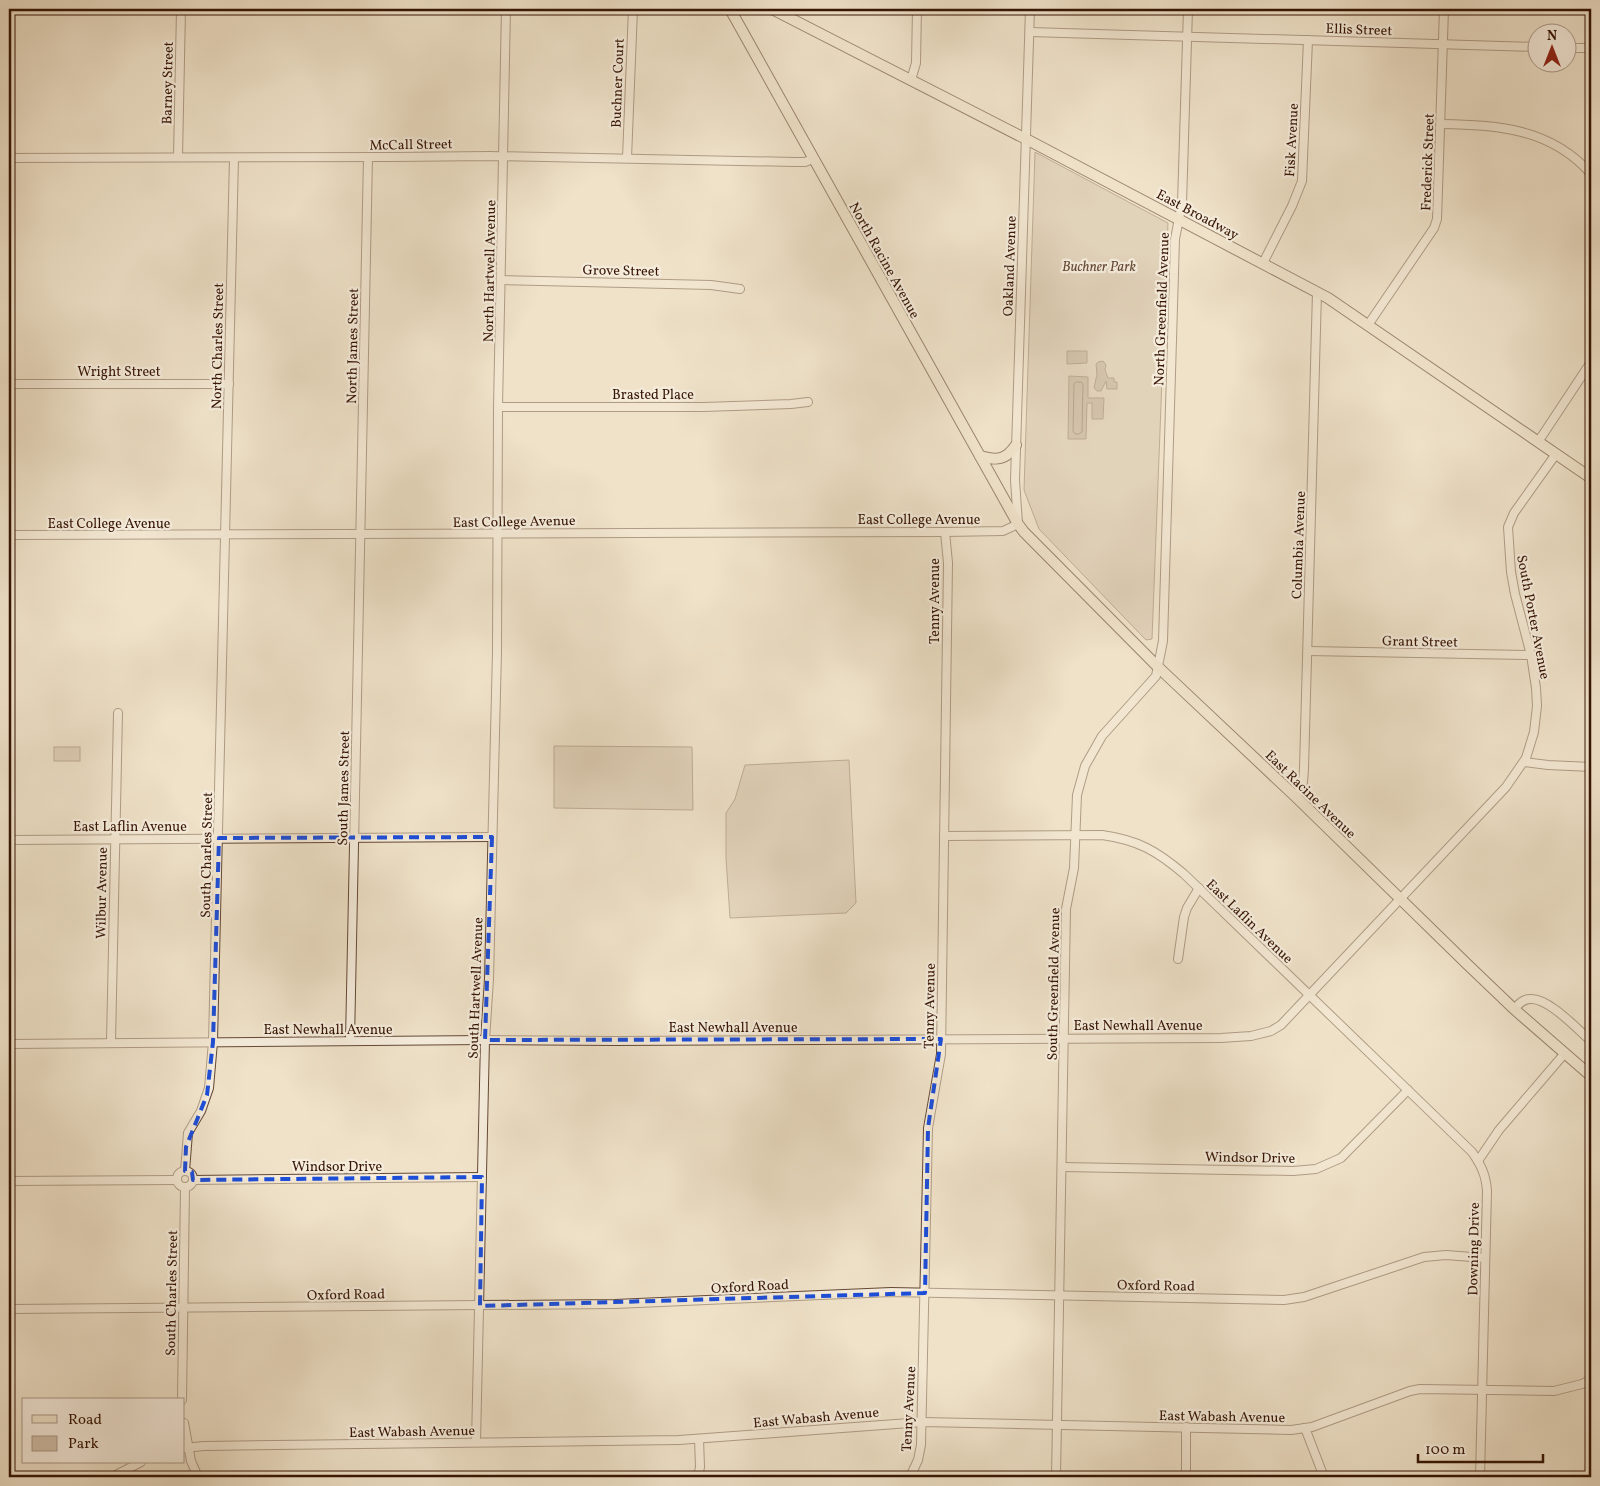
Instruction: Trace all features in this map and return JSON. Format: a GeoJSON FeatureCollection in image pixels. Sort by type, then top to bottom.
{"type":"FeatureCollection","features":[{"type":"Feature","properties":{"kind":"main road","name":"North Racine Avenue"},"geometry":{"type":"LineString","coordinates":[[730,9],[1018,524]]}},
{"type":"Feature","properties":{"kind":"main road","name":"East Broadway"},"geometry":{"type":"LineString","coordinates":[[772,9],[1026,139],[1317,292],[1591,478]]}},
{"type":"Feature","properties":{"kind":"main road"},"geometry":{"type":"LineString","coordinates":[[980,456],[992,459],[1004,457],[1016,445]]}},
{"type":"Feature","properties":{"kind":"main road","name":"East Racine Avenue"},"geometry":{"type":"LineString","coordinates":[[1018,524],[1158,666],[1514,1009],[1591,1076]]}},
{"type":"Feature","properties":{"kind":"street","name":"Barney Street"},"geometry":{"type":"LineString","coordinates":[[178,157],[181,9]]}},
{"type":"Feature","properties":{"kind":"street","name":"North Hartwell Avenue"},"geometry":{"type":"LineString","coordinates":[[497,534],[506,9]]}},
{"type":"Feature","properties":{"kind":"street","name":"Buchner Court"},"geometry":{"type":"LineString","coordinates":[[627,158],[633,9]]}},
{"type":"Feature","properties":{"kind":"street"},"geometry":{"type":"LineString","coordinates":[[911,80],[916,63],[917,9]]}},
{"type":"Feature","properties":{"kind":"street","name":"Oakland Avenue"},"geometry":{"type":"LineString","coordinates":[[1018,524],[1014,480],[1030,9]]}},
{"type":"Feature","properties":{"kind":"street","name":"North Greenfield Avenue"},"geometry":{"type":"LineString","coordinates":[[1166,520],[1175,239],[1182,203],[1188,9]]}},
{"type":"Feature","properties":{"kind":"street","name":"Frederick Street"},"geometry":{"type":"LineString","coordinates":[[1368,325],[1436,223],[1444,9]]}},
{"type":"Feature","properties":{"kind":"street","name":"Ellis Street"},"geometry":{"type":"LineString","coordinates":[[1030,32],[1528,47]]}},
{"type":"Feature","properties":{"kind":"street","name":"Fisk Avenue"},"geometry":{"type":"LineString","coordinates":[[1263,263],[1292,206],[1302,181],[1308,40]]}},
{"type":"Feature","properties":{"kind":"street"},"geometry":{"type":"LineString","coordinates":[[1578,48],[1591,48]]}},
{"type":"Feature","properties":{"kind":"street"},"geometry":{"type":"LineString","coordinates":[[1440,124],[1496,126],[1524,132],[1556,145],[1590,171]]}},
{"type":"Feature","properties":{"kind":"street","name":"McCall Street"},"geometry":{"type":"LineString","coordinates":[[9,158],[503,156],[795,162],[805,162],[813,159]]}},
{"type":"Feature","properties":{"kind":"street","name":"North James Street"},"geometry":{"type":"LineString","coordinates":[[361,536],[368,157]]}},
{"type":"Feature","properties":{"kind":"street","name":"North Charles Street"},"geometry":{"type":"LineString","coordinates":[[226,535],[234,158]]}},
{"type":"Feature","properties":{"kind":"street","name":"Grove Street"},"geometry":{"type":"LineString","coordinates":[[501,280],[711,285],[740,290]]}},
{"type":"Feature","properties":{"kind":"street","name":"Columbia Avenue"},"geometry":{"type":"LineString","coordinates":[[1296,797],[1303,782],[1317,292]]}},
{"type":"Feature","properties":{"kind":"street"},"geometry":{"type":"LineString","coordinates":[[1538,442],[1591,362]]}},
{"type":"Feature","properties":{"kind":"street","name":"Wright Street"},"geometry":{"type":"LineString","coordinates":[[9,384],[229,384]]}},
{"type":"Feature","properties":{"kind":"street","name":"Brasted Place"},"geometry":{"type":"LineString","coordinates":[[498,407],[703,407],[808,402]]}},
{"type":"Feature","properties":{"kind":"street","name":"South Porter Avenue"},"geometry":{"type":"LineString","coordinates":[[1401,900],[1506,787],[1530,751],[1536,715],[1536,688],[1531,655],[1511,572],[1508,551],[1508,527],[1514,513],[1556,454]]}},
{"type":"Feature","properties":{"kind":"street","name":"South Greenfield Avenue"},"geometry":{"type":"LineString","coordinates":[[1056,1477],[1066,909],[1074,868],[1077,795],[1082,774],[1090,755],[1102,736],[1156,676],[1163,641],[1166,520]]}},
{"type":"Feature","properties":{"kind":"street","name":"East College Avenue"},"geometry":{"type":"LineString","coordinates":[[9,535],[361,536],[945,532],[1003,531],[1018,524]]}},
{"type":"Feature","properties":{"kind":"street","name":"Tenny Avenue"},"geometry":{"type":"LineString","coordinates":[[910,1477],[918,1460],[921,1445],[928,1128],[939,1064],[941,1039],[948,563],[945,532]]}},
{"type":"Feature","properties":{"kind":"street","name":"South Hartwell Avenue"},"geometry":{"type":"LineString","coordinates":[[476,1442],[485,1040],[489,979],[497,626],[497,534]]}},
{"type":"Feature","properties":{"kind":"street","name":"South Charles Street"},"geometry":{"type":"LineString","coordinates":[[185,1171],[188,1133],[201,1111],[209,1088],[213,1042],[226,535]]}},
{"type":"Feature","properties":{"kind":"street","name":"South James Street"},"geometry":{"type":"LineString","coordinates":[[350,1041],[361,536]]}},
{"type":"Feature","properties":{"kind":"street","name":"Grant Street"},"geometry":{"type":"LineString","coordinates":[[1308,651],[1531,655]]}},
{"type":"Feature","properties":{"kind":"street","name":"Wilbur Avenue"},"geometry":{"type":"LineString","coordinates":[[111,1042],[118,714]]}},
{"type":"Feature","properties":{"kind":"street"},"geometry":{"type":"LineString","coordinates":[[1524,762],[1591,767]]}},
{"type":"Feature","properties":{"kind":"street","name":"East Laflin Avenue"},"geometry":{"type":"LineString","coordinates":[[944,836],[1102,835],[1122,838],[1137,843],[1167,860],[1311,995],[1462,1142],[1478,1161]]}},
{"type":"Feature","properties":{"kind":"street","name":"East Laflin Avenue"},"geometry":{"type":"LineString","coordinates":[[9,840],[492,837]]}},
{"type":"Feature","properties":{"kind":"street"},"geometry":{"type":"LineString","coordinates":[[1178,959],[1186,908],[1199,888]]}},
{"type":"Feature","properties":{"kind":"street","name":"East Newhall Avenue"},"geometry":{"type":"LineString","coordinates":[[9,1044],[1251,1036],[1271,1031],[1281,1025],[1401,900]]}},
{"type":"Feature","properties":{"kind":"street"},"geometry":{"type":"LineString","coordinates":[[1514,1009],[1526,999],[1531,998],[1542,1001],[1591,1041]]}},
{"type":"Feature","properties":{"kind":"street"},"geometry":{"type":"LineString","coordinates":[[1478,1161],[1499,1130],[1565,1053]]}},
{"type":"Feature","properties":{"kind":"street","name":"Windsor Drive"},"geometry":{"type":"LineString","coordinates":[[1062,1167],[1293,1171],[1316,1169],[1341,1158],[1408,1090]]}},
{"type":"Feature","properties":{"kind":"street","name":"Downing Drive"},"geometry":{"type":"LineString","coordinates":[[1478,1161],[1486,1178],[1486,1258],[1480,1477]]}},
{"type":"Feature","properties":{"kind":"street"},"geometry":{"type":"LineString","coordinates":[[185,1171],[191,1175],[193,1180],[185,1188],[180,1187],[176,1180],[178,1175],[185,1171]]}},
{"type":"Feature","properties":{"kind":"street","name":"Windsor Drive"},"geometry":{"type":"LineString","coordinates":[[193,1180],[482,1177]]}},
{"type":"Feature","properties":{"kind":"street"},"geometry":{"type":"LineString","coordinates":[[9,1181],[176,1180]]}},
{"type":"Feature","properties":{"kind":"street","name":"South Charles Street"},"geometry":{"type":"LineString","coordinates":[[182,1398],[185,1188]]}},
{"type":"Feature","properties":{"kind":"street","name":"Oxford Road"},"geometry":{"type":"LineString","coordinates":[[9,1309],[615,1304],[869,1293],[1284,1300],[1304,1297],[1424,1257],[1446,1255],[1486,1258]]}},
{"type":"Feature","properties":{"kind":"street","name":"East Wabash Avenue"},"geometry":{"type":"LineString","coordinates":[[186,1448],[699,1439],[922,1422],[1291,1430],[1305,1428],[1410,1390],[1554,1391],[1582,1384],[1591,1379]]}},
{"type":"Feature","properties":{"kind":"street"},"geometry":{"type":"LineString","coordinates":[[1186,1428],[1186,1477]]}},
{"type":"Feature","properties":{"kind":"street"},"geometry":{"type":"LineString","coordinates":[[1305,1428],[1322,1472]]}},
{"type":"Feature","properties":{"kind":"street"},"geometry":{"type":"LineString","coordinates":[[185,1436],[186,1448],[198,1477]]}},
{"type":"Feature","properties":{"kind":"street"},"geometry":{"type":"LineString","coordinates":[[698,1477],[700,1467],[699,1439]]}},
{"type":"Feature","properties":{"kind":"street"},"geometry":{"type":"LineString","coordinates":[[112,1477],[137,1464]]}},
{"type":"Feature","properties":{"kind":"highlighted area"},"geometry":{"type":"Polygon","coordinates":[[[492,837],[485,1040],[941,1039],[928,1128],[925,1293],[480,1306],[482,1177],[193,1180],[192,1172],[185,1171],[186,1147],[207,1095],[213,1042],[219,838],[492,837]]]}},
{"type":"Feature","properties":{"kind":"green space","name":"Buchner Park"},"geometry":{"type":"Polygon","coordinates":[[[1035,152],[1168,223],[1152,639],[1146,640],[1039,529],[1024,490],[1035,152]]]}},
{"type":"Feature","properties":{"kind":"green space"},"geometry":{"type":"Polygon","coordinates":[[[554,746],[692,747],[693,810],[554,808],[554,746]]]}},
{"type":"Feature","properties":{"kind":"green space"},"geometry":{"type":"Polygon","coordinates":[[[54,747],[80,747],[80,761],[54,761],[54,747]]]}},
{"type":"Feature","properties":{"kind":"green space"},"geometry":{"type":"Polygon","coordinates":[[[849,760],[856,903],[846,913],[730,918],[726,858],[726,813],[735,799],[745,765],[849,760]]]}},
{"type":"Feature","properties":{"kind":"water"},"geometry":{"type":"Polygon","coordinates":[[[1067,351],[1087,351],[1087,363],[1067,364],[1067,351]]]}},
{"type":"Feature","properties":{"kind":"water"},"geometry":{"type":"Polygon","coordinates":[[[1103,361],[1106,365],[1105,370],[1108,378],[1114,378],[1114,382],[1117,382],[1117,389],[1107,389],[1106,381],[1101,391],[1097,391],[1094,388],[1097,374],[1096,364],[1103,361]]]}},
{"type":"Feature","properties":{"kind":"water"},"geometry":{"type":"Polygon","coordinates":[[[1069,376],[1088,377],[1088,398],[1104,398],[1103,419],[1092,419],[1092,403],[1087,403],[1086,439],[1068,439],[1069,376]]]}}]}
